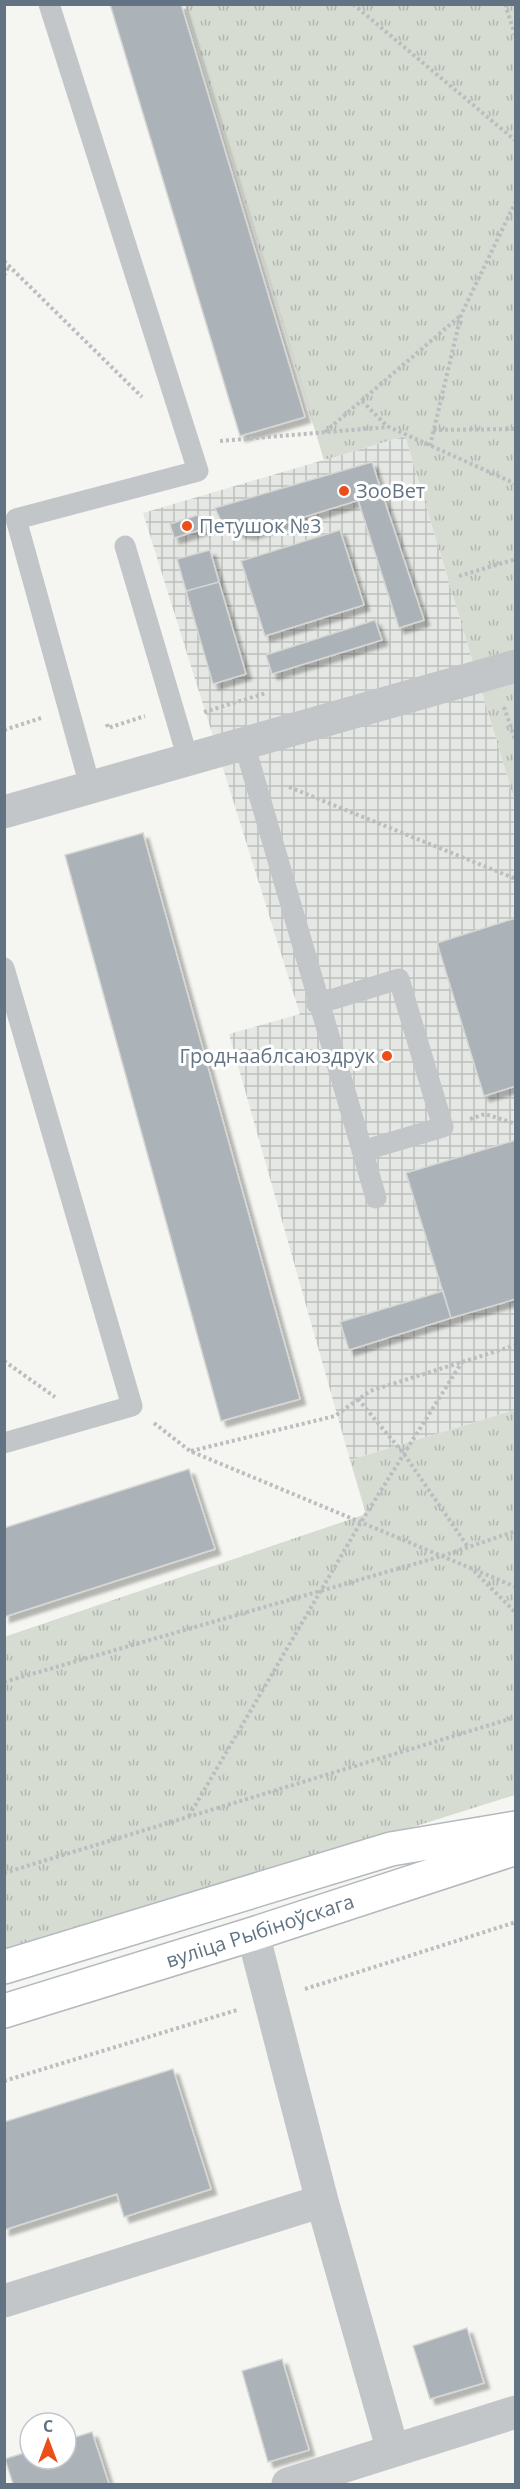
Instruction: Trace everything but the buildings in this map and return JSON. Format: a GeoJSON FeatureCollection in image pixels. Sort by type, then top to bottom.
{"type":"FeatureCollection","features":[{"type":"Feature","properties":{"kind":"main road","name":"вуліца Рыбіноўскага"},"geometry":{"type":"LineString","coordinates":[[4,1967],[391,1849],[516,1828]]}},
{"type":"Feature","properties":{"kind":"main road","name":"вуліца Рыбіноўскага"},"geometry":{"type":"LineString","coordinates":[[4,2011],[253,1934],[516,1848]]}},
{"type":"Feature","properties":{"kind":"street"},"geometry":{"type":"LineString","coordinates":[[4,812],[188,759],[248,758],[516,666]]}},
{"type":"Feature","properties":{"kind":"street"},"geometry":{"type":"LineString","coordinates":[[253,1934],[322,2201],[393,2451]]}},
{"type":"Feature","properties":{"kind":"street"},"geometry":{"type":"LineString","coordinates":[[4,2301],[322,2201]]}},
{"type":"Feature","properties":{"kind":"street"},"geometry":{"type":"LineString","coordinates":[[288,2484],[516,2412]]}},
{"type":"Feature","properties":{"kind":"lane"},"geometry":{"type":"LineString","coordinates":[[49,4],[198,471],[10,521],[90,786]]}},
{"type":"Feature","properties":{"kind":"lane"},"geometry":{"type":"LineString","coordinates":[[125,546],[188,759]]}},
{"type":"Feature","properties":{"kind":"lane"},"geometry":{"type":"LineString","coordinates":[[248,758],[317,1004],[376,1198]]}},
{"type":"Feature","properties":{"kind":"lane"},"geometry":{"type":"LineString","coordinates":[[4,968],[8,991],[132,1406],[4,1443]]}},
{"type":"Feature","properties":{"kind":"lane"},"geometry":{"type":"LineString","coordinates":[[317,1004],[399,979],[444,1127],[362,1151]]}},
{"type":"Feature","properties":{"kind":"path"},"geometry":{"type":"LineString","coordinates":[[353,4],[516,141]]}},
{"type":"Feature","properties":{"kind":"path"},"geometry":{"type":"LineString","coordinates":[[505,4],[516,38]]}},
{"type":"Feature","properties":{"kind":"path"},"geometry":{"type":"LineString","coordinates":[[430,446],[461,315],[516,201]]}},
{"type":"Feature","properties":{"kind":"path"},"geometry":{"type":"LineString","coordinates":[[4,261],[148,403]]}},
{"type":"Feature","properties":{"kind":"path"},"geometry":{"type":"LineString","coordinates":[[4,276],[9,266]]}},
{"type":"Feature","properties":{"kind":"path"},"geometry":{"type":"LineString","coordinates":[[324,433],[461,315]]}},
{"type":"Feature","properties":{"kind":"path"},"geometry":{"type":"LineString","coordinates":[[362,401],[389,428],[516,484]]}},
{"type":"Feature","properties":{"kind":"path"},"geometry":{"type":"LineString","coordinates":[[189,444],[389,428]]}},
{"type":"Feature","properties":{"kind":"path"},"geometry":{"type":"LineString","coordinates":[[433,430],[516,429]]}},
{"type":"Feature","properties":{"kind":"path"},"geometry":{"type":"LineString","coordinates":[[459,576],[516,560]]}},
{"type":"Feature","properties":{"kind":"path"},"geometry":{"type":"LineString","coordinates":[[4,730],[44,717]]}},
{"type":"Feature","properties":{"kind":"path"},"geometry":{"type":"LineString","coordinates":[[248,758],[516,879]]}},
{"type":"Feature","properties":{"kind":"path"},"geometry":{"type":"LineString","coordinates":[[444,1127],[485,1114],[516,1124]]}},
{"type":"Feature","properties":{"kind":"path"},"geometry":{"type":"LineString","coordinates":[[190,1451],[335,1416],[370,1391],[516,1345]]}},
{"type":"Feature","properties":{"kind":"path"},"geometry":{"type":"LineString","coordinates":[[4,1361],[86,1419]]}},
{"type":"Feature","properties":{"kind":"path"},"geometry":{"type":"LineString","coordinates":[[189,1817],[361,1522],[462,1362]]}},
{"type":"Feature","properties":{"kind":"path"},"geometry":{"type":"LineString","coordinates":[[358,1399],[404,1454],[468,1547]]}},
{"type":"Feature","properties":{"kind":"path"},"geometry":{"type":"LineString","coordinates":[[132,1406],[190,1451],[516,1587]]}},
{"type":"Feature","properties":{"kind":"path"},"geometry":{"type":"LineString","coordinates":[[4,1682],[442,1556],[516,1531]]}},
{"type":"Feature","properties":{"kind":"path"},"geometry":{"type":"LineString","coordinates":[[471,1568],[516,1613]]}},
{"type":"Feature","properties":{"kind":"path"},"geometry":{"type":"LineString","coordinates":[[4,1873],[516,1717]]}},
{"type":"Feature","properties":{"kind":"shaded area"},"geometry":{"type":"Polygon","coordinates":[[[405,436],[515,802],[515,1410],[350,1460],[229,1034],[300,1014],[143,513],[405,436]]]}},
{"type":"Feature","properties":{"kind":"green space"},"geometry":{"type":"Polygon","coordinates":[[[185,5],[515,5],[515,802],[405,436],[324,460],[185,5]]]}},
{"type":"Feature","properties":{"kind":"green space"},"geometry":{"type":"Polygon","coordinates":[[[515,1410],[515,1795],[5,1955],[4,1637],[366,1514],[350,1460],[515,1410]]]}},
{"type":"Feature","properties":{"kind":"place","name":"ЗооВет"},"geometry":{"type":"Point","coordinates":[344,491]}},
{"type":"Feature","properties":{"kind":"place","name":"Петушок №3"},"geometry":{"type":"Point","coordinates":[187,526]}},
{"type":"Feature","properties":{"kind":"place","name":"Гроднааблсаюздрук"},"geometry":{"type":"Point","coordinates":[387,1056]}}]}
